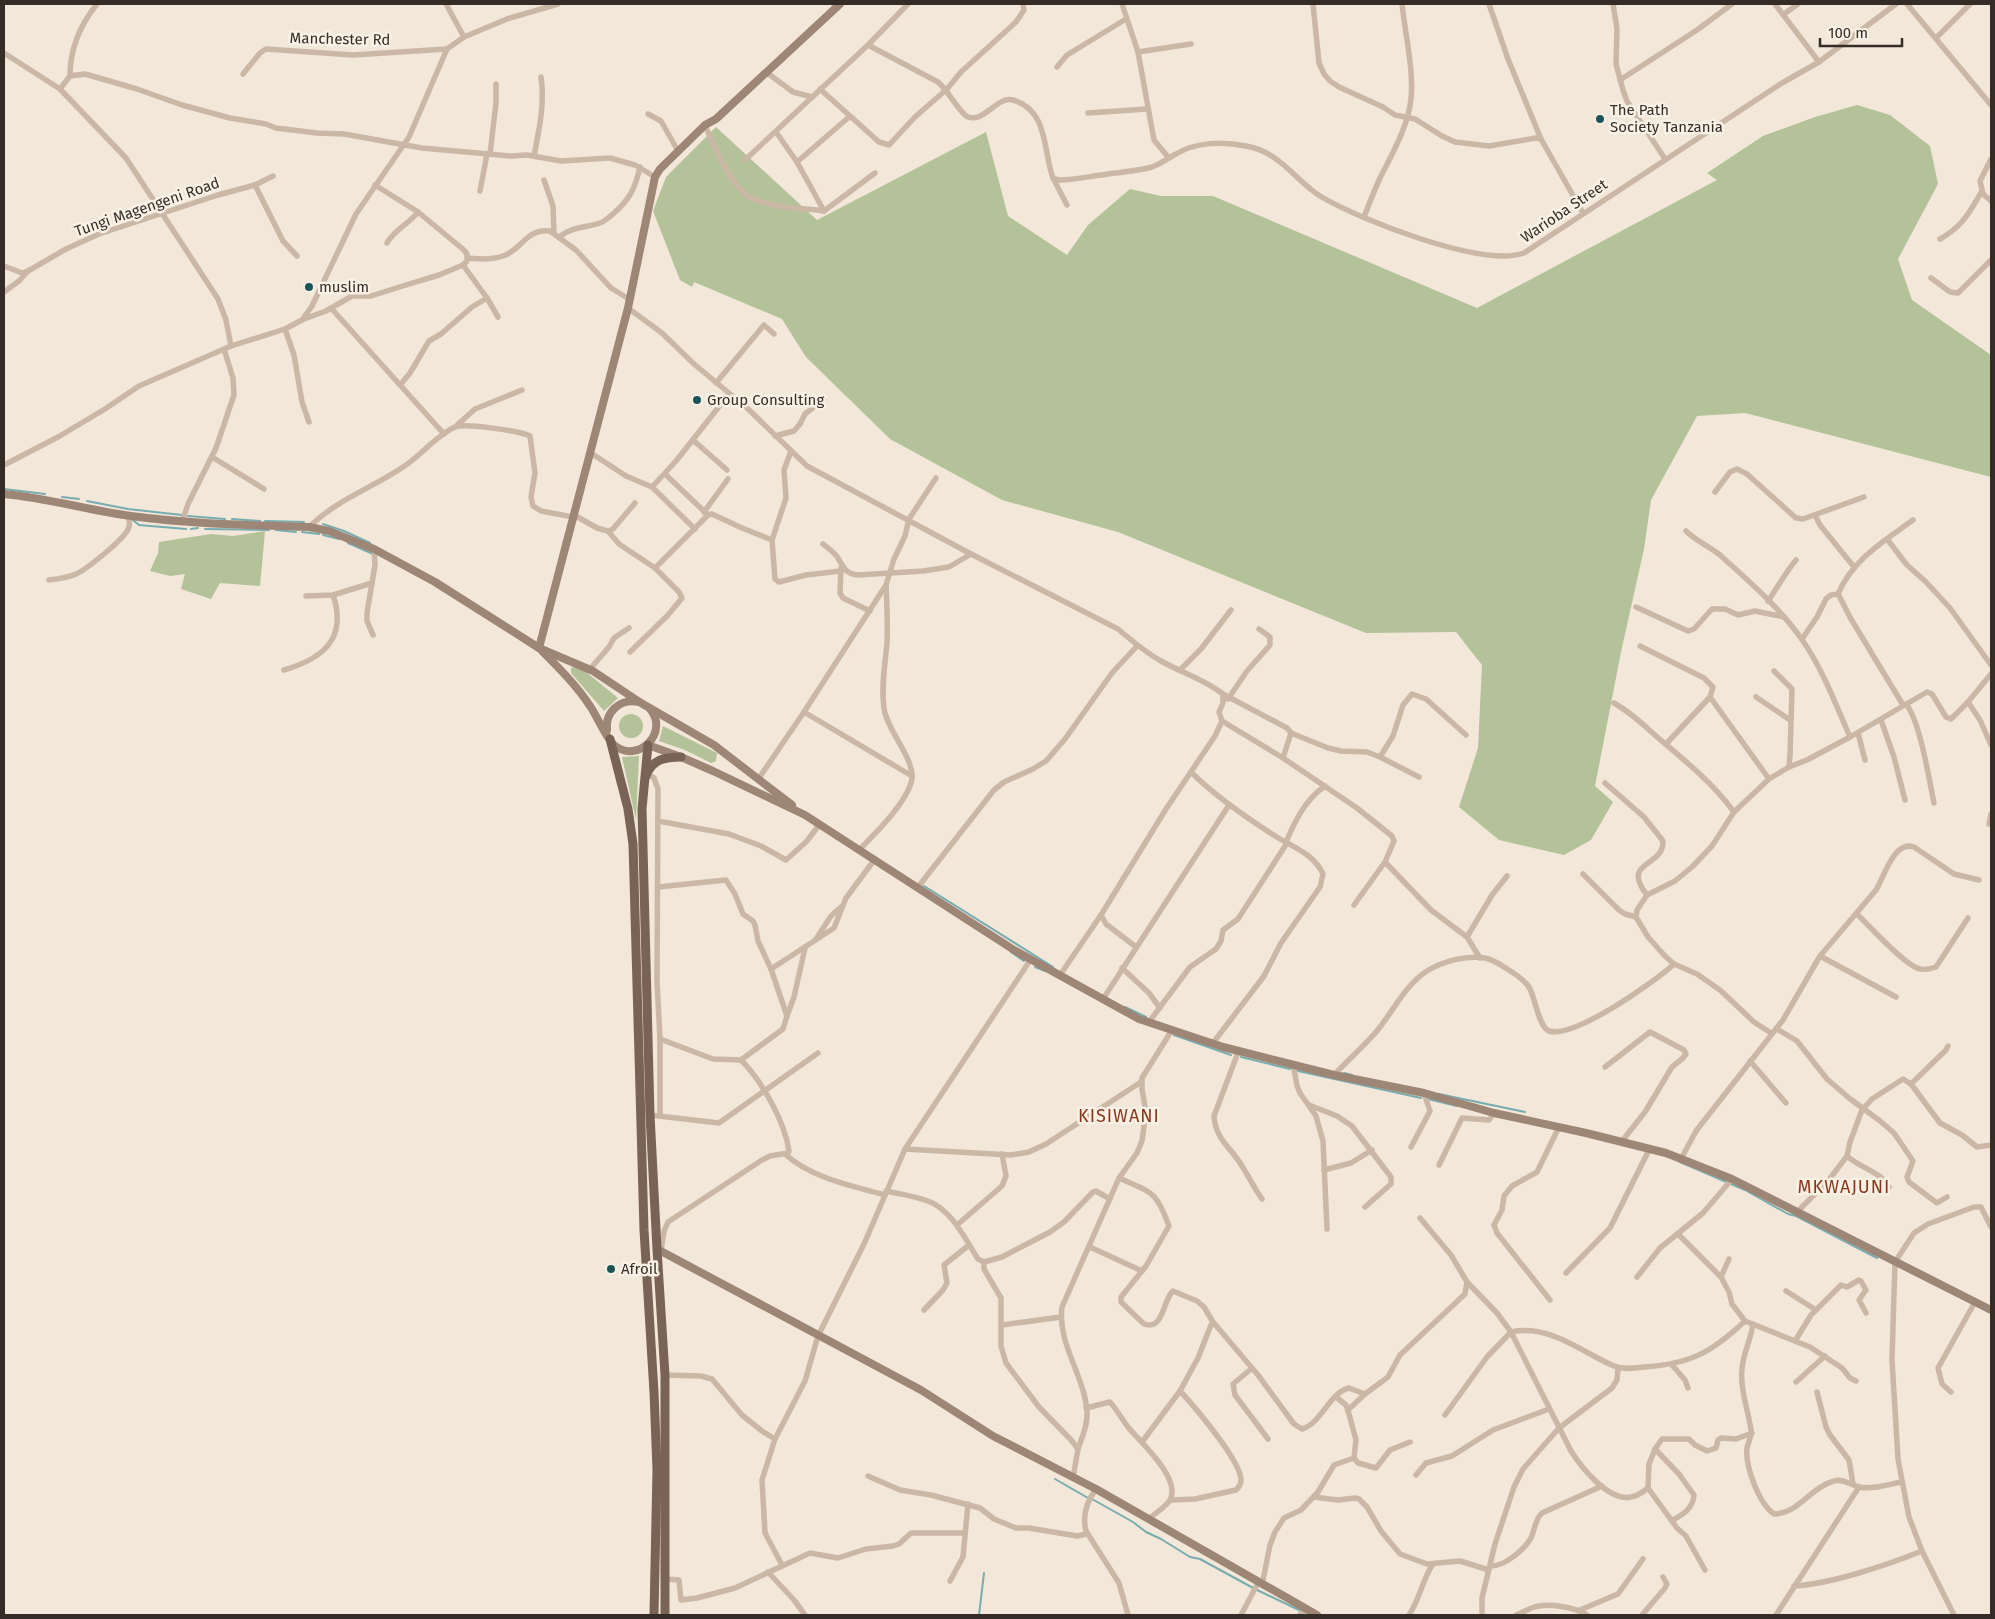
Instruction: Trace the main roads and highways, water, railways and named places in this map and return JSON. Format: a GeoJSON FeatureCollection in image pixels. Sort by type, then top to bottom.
{"type":"FeatureCollection","features":[{"type":"Feature","properties":{"kind":"main road"},"geometry":{"type":"LineString","coordinates":[[539,648],[628,308],[655,177],[678,150],[705,125],[716,119],[840,4]]}},
{"type":"Feature","properties":{"kind":"main road"},"geometry":{"type":"LineString","coordinates":[[716,119],[716,115],[778,57],[797,43]]}},
{"type":"Feature","properties":{"kind":"main road"},"geometry":{"type":"LineString","coordinates":[[4,494],[38,498],[128,516],[182,522],[309,527],[329,531],[374,549],[435,582],[539,648],[590,669],[644,705],[714,745],[819,825],[860,849],[1032,959],[1140,1019],[1214,1043],[1334,1075],[1424,1093],[1494,1113],[1622,1141],[1681,1158],[1732,1179],[1991,1310]]}},
{"type":"Feature","properties":{"kind":"main road"},"geometry":{"type":"LineString","coordinates":[[539,648],[561,669],[590,704],[609,736],[621,749],[637,751],[648,745],[655,736],[657,728],[656,720],[644,705],[624,702],[610,712],[607,720],[609,736],[628,809],[632,844],[643,1220],[654,1392],[656,1461],[654,1615]]}},
{"type":"Feature","properties":{"kind":"main road"},"geometry":{"type":"LineString","coordinates":[[648,745],[682,757],[760,792],[805,815]]}},
{"type":"Feature","properties":{"kind":"main road"},"geometry":{"type":"LineString","coordinates":[[648,745],[643,789],[650,1115],[665,1375],[665,1615]]}},
{"type":"Feature","properties":{"kind":"main road"},"geometry":{"type":"LineString","coordinates":[[643,789],[647,774],[655,762],[661,758],[682,757]]}},
{"type":"Feature","properties":{"kind":"main road"},"geometry":{"type":"LineString","coordinates":[[659,1250],[921,1390],[992,1436],[1096,1489],[1149,1519],[1260,1584],[1302,1612],[1317,1615]]}},
{"type":"Feature","properties":{"kind":"waterway"},"geometry":{"type":"LineString","coordinates":[[4,489],[45,494]]}},
{"type":"Feature","properties":{"kind":"waterway"},"geometry":{"type":"LineString","coordinates":[[62,497],[79,499]]}},
{"type":"Feature","properties":{"kind":"waterway"},"geometry":{"type":"LineString","coordinates":[[87,501],[128,509],[182,515]]}},
{"type":"Feature","properties":{"kind":"waterway"},"geometry":{"type":"LineString","coordinates":[[188,516],[225,519]]}},
{"type":"Feature","properties":{"kind":"waterway"},"geometry":{"type":"LineString","coordinates":[[232,519],[260,521]]}},
{"type":"Feature","properties":{"kind":"waterway"},"geometry":{"type":"LineString","coordinates":[[133,520],[139,525],[186,529]]}},
{"type":"Feature","properties":{"kind":"waterway"},"geometry":{"type":"LineString","coordinates":[[265,521],[304,522]]}},
{"type":"Feature","properties":{"kind":"waterway"},"geometry":{"type":"LineString","coordinates":[[323,524],[370,543]]}},
{"type":"Feature","properties":{"kind":"waterway"},"geometry":{"type":"LineString","coordinates":[[191,529],[198,528]]}},
{"type":"Feature","properties":{"kind":"waterway"},"geometry":{"type":"LineString","coordinates":[[205,529],[269,530]]}},
{"type":"Feature","properties":{"kind":"waterway"},"geometry":{"type":"LineString","coordinates":[[276,530],[296,532]]}},
{"type":"Feature","properties":{"kind":"waterway"},"geometry":{"type":"LineString","coordinates":[[302,532],[319,534]]}},
{"type":"Feature","properties":{"kind":"waterway"},"geometry":{"type":"LineString","coordinates":[[323,535],[339,539]]}},
{"type":"Feature","properties":{"kind":"waterway"},"geometry":{"type":"LineString","coordinates":[[348,543],[373,554]]}},
{"type":"Feature","properties":{"kind":"waterway"},"geometry":{"type":"LineString","coordinates":[[924,886],[1053,967]]}},
{"type":"Feature","properties":{"kind":"waterway"},"geometry":{"type":"LineString","coordinates":[[1011,952],[1024,961]]}},
{"type":"Feature","properties":{"kind":"waterway"},"geometry":{"type":"LineString","coordinates":[[1035,967],[1045,971]]}},
{"type":"Feature","properties":{"kind":"waterway"},"geometry":{"type":"LineString","coordinates":[[1125,1007],[1146,1017]]}},
{"type":"Feature","properties":{"kind":"waterway"},"geometry":{"type":"LineString","coordinates":[[1174,1035],[1231,1055]]}},
{"type":"Feature","properties":{"kind":"waterway"},"geometry":{"type":"LineString","coordinates":[[1241,1057],[1290,1069]]}},
{"type":"Feature","properties":{"kind":"waterway"},"geometry":{"type":"LineString","coordinates":[[1298,1071],[1421,1098]]}},
{"type":"Feature","properties":{"kind":"waterway"},"geometry":{"type":"LineString","coordinates":[[1344,1073],[1352,1075]]}},
{"type":"Feature","properties":{"kind":"waterway"},"geometry":{"type":"LineString","coordinates":[[1439,1094],[1525,1112]]}},
{"type":"Feature","properties":{"kind":"waterway"},"geometry":{"type":"LineString","coordinates":[[1428,1099],[1457,1106]]}},
{"type":"Feature","properties":{"kind":"waterway"},"geometry":{"type":"LineString","coordinates":[[1680,1162],[1745,1190],[1788,1214],[1796,1216],[1877,1258]]}},
{"type":"Feature","properties":{"kind":"waterway"},"geometry":{"type":"LineString","coordinates":[[1055,1479],[1088,1498]]}},
{"type":"Feature","properties":{"kind":"waterway"},"geometry":{"type":"LineString","coordinates":[[1092,1499],[1190,1557],[1200,1559],[1306,1615]]}},
{"type":"Feature","properties":{"kind":"waterway"},"geometry":{"type":"LineString","coordinates":[[979,1615],[984,1573]]}},
{"type":"Feature","properties":{"kind":"place","name":"The Path Society Tanzania"},"geometry":{"type":"Point","coordinates":[1600,119]}},
{"type":"Feature","properties":{"kind":"place","name":"muslim"},"geometry":{"type":"Point","coordinates":[309,287]}},
{"type":"Feature","properties":{"kind":"place","name":"Group Consulting"},"geometry":{"type":"Point","coordinates":[697,400]}},
{"type":"Feature","properties":{"kind":"place","name":"Afroil"},"geometry":{"type":"Point","coordinates":[611,1269]}},
{"type":"Feature","properties":{"kind":"district","name":"KISIWANI"},"geometry":{"type":"Point","coordinates":[1119,1116]}},
{"type":"Feature","properties":{"kind":"district","name":"MKWAJUNI"},"geometry":{"type":"Point","coordinates":[1844,1187]}}]}
